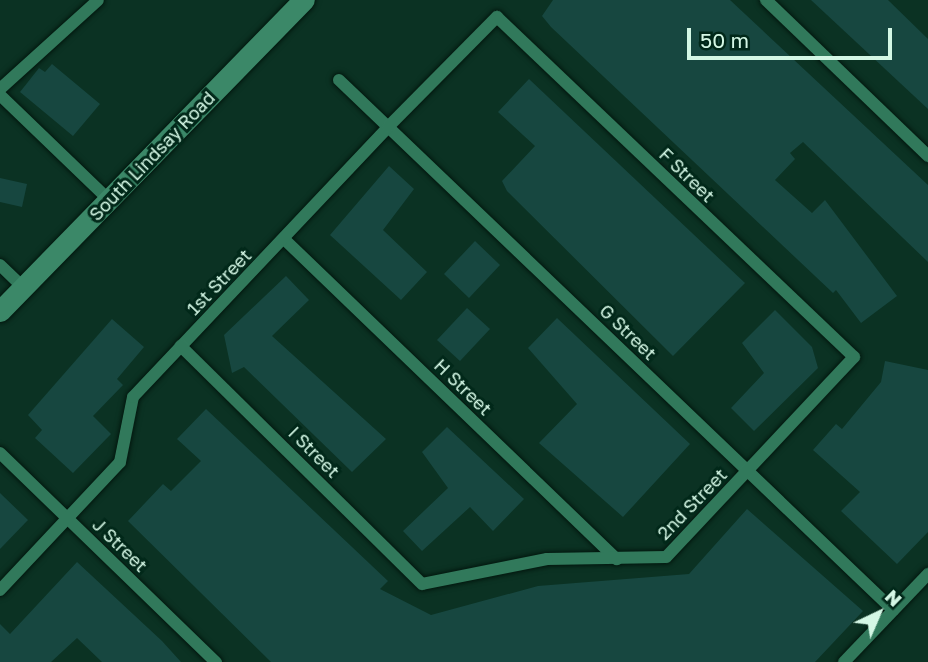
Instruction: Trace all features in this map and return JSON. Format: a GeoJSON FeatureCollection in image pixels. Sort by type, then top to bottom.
{"type":"FeatureCollection","features":[{"type":"Feature","properties":{"kind":"main road","name":"South Lindsay Road"},"geometry":{"type":"LineString","coordinates":[[0,311],[304,0]]}},
{"type":"Feature","properties":{"kind":"lane"},"geometry":{"type":"LineString","coordinates":[[0,89],[98,0]]}},
{"type":"Feature","properties":{"kind":"lane"},"geometry":{"type":"LineString","coordinates":[[766,0],[928,156]]}},
{"type":"Feature","properties":{"kind":"lane","name":"1st Street"},"geometry":{"type":"LineString","coordinates":[[0,590],[120,462],[133,397],[387,127],[497,17]]}},
{"type":"Feature","properties":{"kind":"lane","name":"F Street"},"geometry":{"type":"LineString","coordinates":[[497,17],[853,357]]}},
{"type":"Feature","properties":{"kind":"lane","name":"G Street"},"geometry":{"type":"LineString","coordinates":[[339,80],[893,610]]}},
{"type":"Feature","properties":{"kind":"lane"},"geometry":{"type":"LineString","coordinates":[[0,95],[109,200]]}},
{"type":"Feature","properties":{"kind":"lane","name":"H Street"},"geometry":{"type":"LineString","coordinates":[[284,239],[617,559]]}},
{"type":"Feature","properties":{"kind":"lane"},"geometry":{"type":"LineString","coordinates":[[0,265],[24,288]]}},
{"type":"Feature","properties":{"kind":"lane","name":"I Street"},"geometry":{"type":"LineString","coordinates":[[181,346],[422,584]]}},
{"type":"Feature","properties":{"kind":"lane","name":"2nd Street"},"geometry":{"type":"LineString","coordinates":[[422,584],[547,559],[666,557],[853,357]]}},
{"type":"Feature","properties":{"kind":"lane","name":"J Street"},"geometry":{"type":"LineString","coordinates":[[0,453],[216,662]]}},
{"type":"Feature","properties":{"kind":"lane"},"geometry":{"type":"LineString","coordinates":[[844,662],[928,574]]}},
{"type":"Feature","properties":{"kind":"building"},"geometry":{"type":"Polygon","coordinates":[[[553,0],[730,0],[928,185],[928,262],[803,142],[790,153],[795,159],[775,180],[812,213],[825,200],[897,296],[861,323],[836,290],[833,293],[551,27],[542,16],[553,0]]]}},
{"type":"Feature","properties":{"kind":"building"},"geometry":{"type":"Polygon","coordinates":[[[811,0],[888,0],[928,39],[928,109],[811,0]]]}},
{"type":"Feature","properties":{"kind":"building"},"geometry":{"type":"Polygon","coordinates":[[[52,64],[100,104],[73,136],[20,92],[39,68],[45,72],[52,64]]]}},
{"type":"Feature","properties":{"kind":"building"},"geometry":{"type":"Polygon","coordinates":[[[529,79],[745,283],[673,356],[507,191],[502,181],[535,146],[498,112],[529,79]]]}},
{"type":"Feature","properties":{"kind":"building"},"geometry":{"type":"Polygon","coordinates":[[[389,166],[414,189],[383,230],[427,272],[401,300],[330,235],[389,166]]]}},
{"type":"Feature","properties":{"kind":"building"},"geometry":{"type":"Polygon","coordinates":[[[0,178],[27,184],[22,207],[0,202],[0,178]]]}},
{"type":"Feature","properties":{"kind":"building"},"geometry":{"type":"Polygon","coordinates":[[[475,241],[500,265],[469,298],[444,274],[475,241]]]}},
{"type":"Feature","properties":{"kind":"building"},"geometry":{"type":"Polygon","coordinates":[[[286,276],[309,300],[272,336],[386,439],[352,472],[244,367],[232,373],[224,335],[286,276]]]}},
{"type":"Feature","properties":{"kind":"building"},"geometry":{"type":"Polygon","coordinates":[[[467,308],[490,329],[460,361],[437,340],[467,308]]]}},
{"type":"Feature","properties":{"kind":"building"},"geometry":{"type":"Polygon","coordinates":[[[775,310],[812,347],[818,368],[754,431],[731,408],[764,373],[742,343],[775,310]]]}},
{"type":"Feature","properties":{"kind":"building"},"geometry":{"type":"Polygon","coordinates":[[[557,318],[690,444],[623,517],[539,443],[577,404],[528,348],[557,318]]]}},
{"type":"Feature","properties":{"kind":"building"},"geometry":{"type":"Polygon","coordinates":[[[112,319],[144,347],[117,379],[123,385],[93,416],[111,434],[73,473],[35,438],[42,430],[28,415],[112,319]]]}},
{"type":"Feature","properties":{"kind":"building"},"geometry":{"type":"Polygon","coordinates":[[[885,361],[928,370],[928,532],[897,564],[841,511],[860,492],[813,450],[836,424],[842,429],[881,382],[885,361]]]}},
{"type":"Feature","properties":{"kind":"building"},"geometry":{"type":"Polygon","coordinates":[[[206,409],[388,581],[380,589],[431,615],[538,586],[689,574],[747,509],[863,611],[815,662],[271,662],[128,521],[163,484],[171,491],[201,461],[177,439],[206,409]]]}},
{"type":"Feature","properties":{"kind":"building"},"geometry":{"type":"Polygon","coordinates":[[[447,427],[524,499],[493,531],[470,507],[422,551],[403,531],[448,488],[422,452],[447,427]]]}},
{"type":"Feature","properties":{"kind":"building"},"geometry":{"type":"Polygon","coordinates":[[[0,493],[28,520],[0,549],[0,493]]]}},
{"type":"Feature","properties":{"kind":"building"},"geometry":{"type":"Polygon","coordinates":[[[77,562],[181,662],[102,662],[77,638],[51,662],[0,662],[0,624],[10,634],[77,562]]]}}]}
